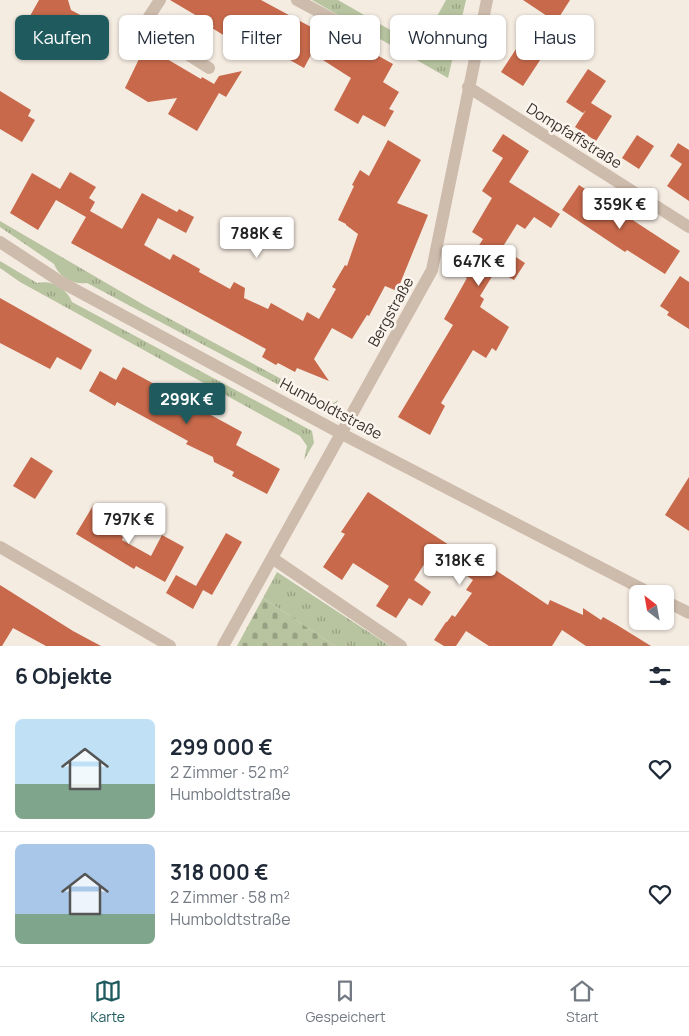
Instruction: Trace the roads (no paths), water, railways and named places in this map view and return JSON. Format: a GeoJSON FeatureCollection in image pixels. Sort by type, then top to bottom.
{"type":"FeatureCollection","features":[{"type":"Feature","properties":{"kind":"street"},"geometry":{"type":"LineString","coordinates":[[160,0],[143,26],[209,68]]}},
{"type":"Feature","properties":{"kind":"street"},"geometry":{"type":"LineString","coordinates":[[297,0],[325,15]]}},
{"type":"Feature","properties":{"kind":"street","name":"Bergstraße"},"geometry":{"type":"LineString","coordinates":[[223,646],[432,270],[486,0]]}},
{"type":"Feature","properties":{"kind":"street","name":"Dompfaffstraße"},"geometry":{"type":"LineString","coordinates":[[468,87],[689,227]]}},
{"type":"Feature","properties":{"kind":"street","name":"Humboldtstraße"},"geometry":{"type":"LineString","coordinates":[[0,242],[61,282],[342,434],[635,585]]}},
{"type":"Feature","properties":{"kind":"street"},"geometry":{"type":"LineString","coordinates":[[0,547],[170,646]]}},
{"type":"Feature","properties":{"kind":"street"},"geometry":{"type":"LineString","coordinates":[[272,558],[401,646]]}},
{"type":"Feature","properties":{"kind":"street"},"geometry":{"type":"LineString","coordinates":[[674,606],[689,613]]}}]}
